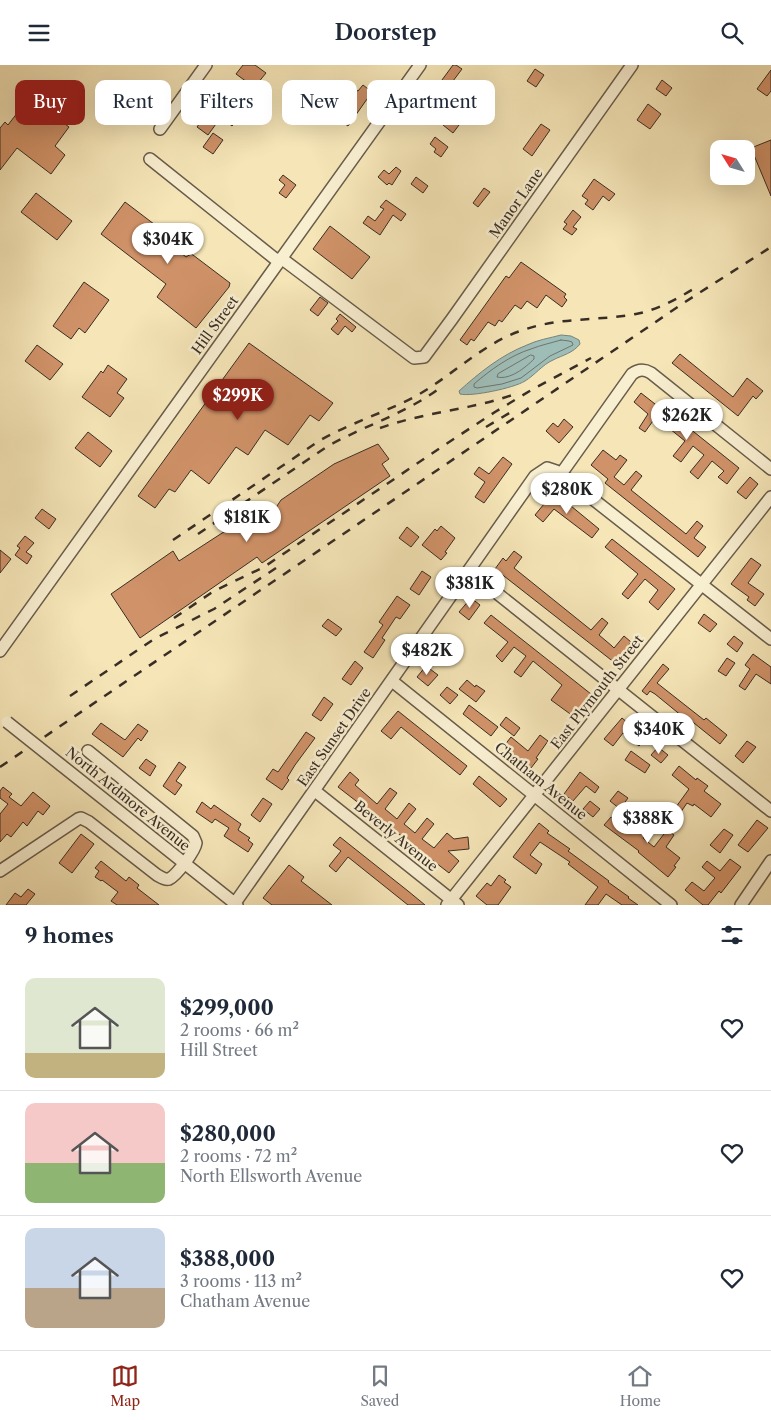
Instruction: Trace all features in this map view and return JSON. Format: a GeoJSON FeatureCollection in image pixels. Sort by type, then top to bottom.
{"type":"FeatureCollection","features":[{"type":"Feature","properties":{"kind":"street"},"geometry":{"type":"LineString","coordinates":[[160,129],[206,65]]}},
{"type":"Feature","properties":{"kind":"street","name":"Hill Street"},"geometry":{"type":"LineString","coordinates":[[0,651],[420,65]]}},
{"type":"Feature","properties":{"kind":"street","name":"Manor Lane"},"geometry":{"type":"LineString","coordinates":[[280,260],[414,359],[424,357],[461,308],[632,65]]}},
{"type":"Feature","properties":{"kind":"street"},"geometry":{"type":"LineString","coordinates":[[150,159],[280,260]]}},
{"type":"Feature","properties":{"kind":"street"},"geometry":{"type":"LineString","coordinates":[[771,469],[651,373],[642,370],[632,374],[561,474],[771,639]]}},
{"type":"Feature","properties":{"kind":"street","name":"East Sunset Drive"},"geometry":{"type":"LineString","coordinates":[[236,904],[536,476],[547,468],[561,474]]}},
{"type":"Feature","properties":{"kind":"street","name":"East Plymouth Street"},"geometry":{"type":"LineString","coordinates":[[452,903],[534,795],[771,497]]}},
{"type":"Feature","properties":{"kind":"street"},"geometry":{"type":"LineString","coordinates":[[469,571],[771,811]]}},
{"type":"Feature","properties":{"kind":"street","name":"Chatham Avenue"},"geometry":{"type":"LineString","coordinates":[[392,681],[671,905]]}},
{"type":"Feature","properties":{"kind":"street","name":"North Ardmore Avenue"},"geometry":{"type":"LineString","coordinates":[[3,719],[236,904]]}},
{"type":"Feature","properties":{"kind":"street"},"geometry":{"type":"LineString","coordinates":[[0,871],[78,819],[89,822],[161,877],[169,879],[184,863],[196,846],[193,836],[88,751]]}},
{"type":"Feature","properties":{"kind":"street","name":"Beverly Avenue"},"geometry":{"type":"LineString","coordinates":[[315,791],[452,903]]}},
{"type":"Feature","properties":{"kind":"street"},"geometry":{"type":"LineString","coordinates":[[740,905],[771,861]]}},
{"type":"Feature","properties":{"kind":"water"},"geometry":{"type":"Polygon","coordinates":[[[561,335],[571,336],[579,340],[580,344],[571,352],[545,365],[520,384],[492,391],[466,395],[460,394],[459,391],[474,378],[508,354],[535,342],[561,335]]]}},
{"type":"Feature","properties":{"kind":"building"},"geometry":{"type":"Polygon","coordinates":[[[243,65],[255,65],[266,73],[260,80],[244,80],[236,74],[243,65]]]}},
{"type":"Feature","properties":{"kind":"building"},"geometry":{"type":"Polygon","coordinates":[[[453,65],[462,69],[454,80],[442,80],[453,65]]]}},
{"type":"Feature","properties":{"kind":"building"},"geometry":{"type":"Polygon","coordinates":[[[535,69],[544,75],[536,87],[527,81],[535,69]]]}},
{"type":"Feature","properties":{"kind":"building"},"geometry":{"type":"Polygon","coordinates":[[[771,70],[771,91],[767,96],[757,89],[771,70]]]}},
{"type":"Feature","properties":{"kind":"building"},"geometry":{"type":"Polygon","coordinates":[[[662,80],[672,88],[666,96],[656,89],[662,80]]]}},
{"type":"Feature","properties":{"kind":"building"},"geometry":{"type":"Polygon","coordinates":[[[363,85],[367,88],[367,99],[357,113],[357,90],[363,85]]]}},
{"type":"Feature","properties":{"kind":"building"},"geometry":{"type":"Polygon","coordinates":[[[648,104],[661,114],[650,129],[637,120],[648,104]]]}},
{"type":"Feature","properties":{"kind":"building"},"geometry":{"type":"Polygon","coordinates":[[[15,116],[15,125],[66,125],[69,127],[55,146],[65,155],[51,174],[17,148],[0,170],[0,128],[5,122],[8,125],[15,116]]]}},
{"type":"Feature","properties":{"kind":"building"},"geometry":{"type":"Polygon","coordinates":[[[541,124],[550,130],[532,156],[523,149],[541,124]]]}},
{"type":"Feature","properties":{"kind":"building"},"geometry":{"type":"Polygon","coordinates":[[[198,125],[215,125],[208,135],[197,127],[198,125]]]}},
{"type":"Feature","properties":{"kind":"building"},"geometry":{"type":"Polygon","coordinates":[[[443,125],[459,125],[453,133],[443,125]]]}},
{"type":"Feature","properties":{"kind":"building"},"geometry":{"type":"Polygon","coordinates":[[[213,133],[223,140],[213,154],[203,147],[213,133]]]}},
{"type":"Feature","properties":{"kind":"building"},"geometry":{"type":"Polygon","coordinates":[[[435,137],[448,147],[441,157],[434,152],[436,149],[430,144],[435,137]]]}},
{"type":"Feature","properties":{"kind":"building"},"geometry":{"type":"Polygon","coordinates":[[[771,140],[771,196],[755,158],[755,146],[771,140]]]}},
{"type":"Feature","properties":{"kind":"building"},"geometry":{"type":"Polygon","coordinates":[[[396,167],[401,171],[392,185],[389,183],[387,185],[378,177],[384,170],[389,174],[396,167]]]}},
{"type":"Feature","properties":{"kind":"building"},"geometry":{"type":"Polygon","coordinates":[[[283,175],[296,185],[286,198],[279,193],[285,185],[279,180],[283,175]]]}},
{"type":"Feature","properties":{"kind":"building"},"geometry":{"type":"Polygon","coordinates":[[[416,177],[428,186],[423,193],[411,184],[416,177]]]}},
{"type":"Feature","properties":{"kind":"building"},"geometry":{"type":"Polygon","coordinates":[[[594,179],[615,194],[609,201],[603,196],[593,210],[585,204],[588,200],[582,196],[594,179]]]}},
{"type":"Feature","properties":{"kind":"building"},"geometry":{"type":"Polygon","coordinates":[[[484,188],[490,192],[478,207],[473,203],[484,188]]]}},
{"type":"Feature","properties":{"kind":"building"},"geometry":{"type":"Polygon","coordinates":[[[36,193],[72,221],[57,240],[21,212],[36,193]]]}},
{"type":"Feature","properties":{"kind":"building"},"geometry":{"type":"Polygon","coordinates":[[[386,200],[406,214],[401,221],[393,215],[380,235],[363,223],[368,216],[375,221],[384,209],[380,207],[386,200]]]}},
{"type":"Feature","properties":{"kind":"building"},"geometry":{"type":"Polygon","coordinates":[[[125,202],[171,237],[170,244],[186,257],[191,254],[193,255],[230,283],[229,287],[196,328],[157,297],[166,284],[101,234],[125,202]]]}},
{"type":"Feature","properties":{"kind":"building"},"geometry":{"type":"Polygon","coordinates":[[[573,210],[581,217],[573,227],[577,229],[572,235],[563,229],[567,224],[564,222],[573,210]]]}},
{"type":"Feature","properties":{"kind":"building"},"geometry":{"type":"Polygon","coordinates":[[[330,226],[370,257],[352,279],[313,249],[330,226]]]}},
{"type":"Feature","properties":{"kind":"building"},"geometry":{"type":"Polygon","coordinates":[[[521,262],[566,294],[564,297],[567,300],[562,307],[546,295],[537,308],[527,301],[521,309],[515,305],[502,322],[499,320],[495,326],[488,322],[474,341],[471,339],[467,345],[460,340],[506,276],[509,278],[521,262]]]}},
{"type":"Feature","properties":{"kind":"building"},"geometry":{"type":"Polygon","coordinates":[[[84,282],[109,300],[85,333],[79,328],[71,339],[53,326],[84,282]]]}},
{"type":"Feature","properties":{"kind":"building"},"geometry":{"type":"Polygon","coordinates":[[[320,297],[328,303],[318,316],[310,310],[320,297]]]}},
{"type":"Feature","properties":{"kind":"building"},"geometry":{"type":"Polygon","coordinates":[[[340,314],[356,327],[352,332],[345,326],[338,335],[331,329],[338,321],[336,319],[340,314]]]}},
{"type":"Feature","properties":{"kind":"building"},"geometry":{"type":"Polygon","coordinates":[[[249,343],[333,403],[319,421],[310,415],[288,445],[265,430],[248,455],[236,447],[209,484],[191,470],[175,492],[169,489],[155,508],[138,496],[249,343]]]}},
{"type":"Feature","properties":{"kind":"building"},"geometry":{"type":"Polygon","coordinates":[[[37,345],[63,364],[50,380],[25,361],[37,345]]]}},
{"type":"Feature","properties":{"kind":"building"},"geometry":{"type":"Polygon","coordinates":[[[680,354],[733,397],[747,378],[763,391],[756,399],[753,396],[738,416],[672,363],[680,354]]]}},
{"type":"Feature","properties":{"kind":"building"},"geometry":{"type":"Polygon","coordinates":[[[108,365],[127,379],[117,393],[124,398],[110,417],[82,397],[101,371],[103,373],[108,365]]]}},
{"type":"Feature","properties":{"kind":"building"},"geometry":{"type":"Polygon","coordinates":[[[641,393],[678,422],[679,420],[739,468],[727,484],[718,477],[724,471],[712,461],[698,479],[690,472],[704,455],[693,446],[681,462],[673,456],[685,441],[655,418],[645,432],[639,428],[648,414],[634,402],[641,393]]]}},
{"type":"Feature","properties":{"kind":"building"},"geometry":{"type":"Polygon","coordinates":[[[564,419],[573,427],[559,443],[546,431],[553,423],[558,427],[564,419]]]}},
{"type":"Feature","properties":{"kind":"building"},"geometry":{"type":"Polygon","coordinates":[[[88,432],[112,451],[100,467],[75,448],[88,432]]]}},
{"type":"Feature","properties":{"kind":"building"},"geometry":{"type":"Polygon","coordinates":[[[378,444],[389,459],[382,464],[390,476],[262,563],[257,557],[140,638],[111,594],[173,551],[179,561],[236,524],[245,537],[265,524],[281,500],[334,464],[378,444]]]}},
{"type":"Feature","properties":{"kind":"building"},"geometry":{"type":"Polygon","coordinates":[[[603,450],[616,460],[620,455],[627,460],[614,477],[624,485],[636,471],[642,476],[631,490],[686,534],[697,521],[703,526],[694,538],[706,547],[698,557],[605,483],[608,479],[591,465],[603,450]]]}},
{"type":"Feature","properties":{"kind":"building"},"geometry":{"type":"Polygon","coordinates":[[[503,457],[512,464],[484,503],[475,497],[485,482],[474,474],[479,467],[489,474],[503,457]]]}},
{"type":"Feature","properties":{"kind":"building"},"geometry":{"type":"Polygon","coordinates":[[[750,477],[758,484],[746,499],[737,492],[750,477]]]}},
{"type":"Feature","properties":{"kind":"building"},"geometry":{"type":"Polygon","coordinates":[[[553,493],[599,529],[592,538],[554,509],[543,522],[535,515],[553,493]]]}},
{"type":"Feature","properties":{"kind":"building"},"geometry":{"type":"Polygon","coordinates":[[[42,509],[56,519],[49,529],[35,518],[42,509]]]}},
{"type":"Feature","properties":{"kind":"building"},"geometry":{"type":"Polygon","coordinates":[[[441,526],[455,538],[441,560],[422,545],[435,529],[437,531],[441,526]]]}},
{"type":"Feature","properties":{"kind":"building"},"geometry":{"type":"Polygon","coordinates":[[[407,527],[419,537],[411,547],[399,538],[407,527]]]}},
{"type":"Feature","properties":{"kind":"building"},"geometry":{"type":"Polygon","coordinates":[[[25,536],[34,543],[26,552],[32,556],[27,564],[15,555],[20,548],[17,546],[25,536]]]}},
{"type":"Feature","properties":{"kind":"building"},"geometry":{"type":"Polygon","coordinates":[[[612,539],[675,589],[658,610],[649,602],[658,590],[645,579],[628,599],[622,594],[638,574],[605,547],[612,539]]]}},
{"type":"Feature","properties":{"kind":"building"},"geometry":{"type":"Polygon","coordinates":[[[0,550],[11,559],[0,573],[0,550]]]}},
{"type":"Feature","properties":{"kind":"building"},"geometry":{"type":"Polygon","coordinates":[[[514,551],[522,557],[514,568],[591,630],[602,618],[608,623],[599,635],[614,648],[624,636],[631,642],[615,663],[495,569],[503,558],[506,561],[514,551]]]}},
{"type":"Feature","properties":{"kind":"building"},"geometry":{"type":"Polygon","coordinates":[[[751,558],[761,565],[748,583],[764,594],[755,606],[747,600],[749,597],[731,584],[751,558]]]}},
{"type":"Feature","properties":{"kind":"building"},"geometry":{"type":"Polygon","coordinates":[[[422,571],[431,577],[419,595],[410,589],[422,571]]]}},
{"type":"Feature","properties":{"kind":"building"},"geometry":{"type":"Polygon","coordinates":[[[397,596],[410,605],[400,619],[396,617],[382,638],[385,640],[373,658],[364,652],[383,625],[379,622],[397,596]]]}},
{"type":"Feature","properties":{"kind":"building"},"geometry":{"type":"Polygon","coordinates":[[[471,598],[480,605],[469,620],[459,612],[471,598]]]}},
{"type":"Feature","properties":{"kind":"building"},"geometry":{"type":"Polygon","coordinates":[[[704,614],[717,624],[710,632],[698,623],[704,614]]]}},
{"type":"Feature","properties":{"kind":"building"},"geometry":{"type":"Polygon","coordinates":[[[491,615],[591,694],[573,716],[551,700],[562,685],[533,661],[521,677],[514,672],[526,656],[514,647],[502,662],[496,656],[508,642],[484,623],[491,615]]]}},
{"type":"Feature","properties":{"kind":"building"},"geometry":{"type":"Polygon","coordinates":[[[328,619],[342,629],[336,636],[322,626],[328,619]]]}},
{"type":"Feature","properties":{"kind":"building"},"geometry":{"type":"Polygon","coordinates":[[[734,636],[743,643],[737,652],[727,644],[734,636]]]}},
{"type":"Feature","properties":{"kind":"building"},"geometry":{"type":"Polygon","coordinates":[[[753,654],[771,667],[771,684],[756,674],[745,690],[739,686],[750,669],[745,665],[753,654]]]}},
{"type":"Feature","properties":{"kind":"building"},"geometry":{"type":"Polygon","coordinates":[[[727,658],[735,663],[726,676],[718,671],[727,658]]]}},
{"type":"Feature","properties":{"kind":"building"},"geometry":{"type":"Polygon","coordinates":[[[355,661],[363,668],[351,685],[342,679],[355,661]]]}},
{"type":"Feature","properties":{"kind":"building"},"geometry":{"type":"Polygon","coordinates":[[[663,664],[669,669],[657,683],[704,720],[706,718],[727,735],[720,744],[655,694],[650,691],[647,695],[642,691],[663,664]]]}},
{"type":"Feature","properties":{"kind":"building"},"geometry":{"type":"Polygon","coordinates":[[[426,666],[438,675],[428,686],[417,677],[426,666]]]}},
{"type":"Feature","properties":{"kind":"building"},"geometry":{"type":"Polygon","coordinates":[[[467,680],[475,687],[476,685],[485,691],[476,702],[459,689],[467,680]]]}},
{"type":"Feature","properties":{"kind":"building"},"geometry":{"type":"Polygon","coordinates":[[[447,687],[458,695],[450,704],[440,695],[447,687]]]}},
{"type":"Feature","properties":{"kind":"building"},"geometry":{"type":"Polygon","coordinates":[[[324,697],[333,704],[321,721],[312,715],[324,697]]]}},
{"type":"Feature","properties":{"kind":"building"},"geometry":{"type":"Polygon","coordinates":[[[469,705],[498,727],[491,736],[463,714],[469,705]]]}},
{"type":"Feature","properties":{"kind":"building"},"geometry":{"type":"Polygon","coordinates":[[[398,711],[467,766],[460,775],[401,727],[391,739],[381,731],[398,711]]]}},
{"type":"Feature","properties":{"kind":"building"},"geometry":{"type":"Polygon","coordinates":[[[506,717],[520,728],[514,736],[500,725],[506,717]]]}},
{"type":"Feature","properties":{"kind":"building"},"geometry":{"type":"Polygon","coordinates":[[[622,718],[646,738],[639,746],[623,733],[613,746],[604,739],[622,718]]]}},
{"type":"Feature","properties":{"kind":"building"},"geometry":{"type":"Polygon","coordinates":[[[101,723],[125,740],[138,724],[148,731],[141,741],[138,738],[123,757],[92,734],[101,723]]]}},
{"type":"Feature","properties":{"kind":"building"},"geometry":{"type":"Polygon","coordinates":[[[306,732],[315,738],[295,765],[287,778],[289,780],[282,790],[266,779],[273,769],[278,772],[306,732]]]}},
{"type":"Feature","properties":{"kind":"building"},"geometry":{"type":"Polygon","coordinates":[[[540,735],[548,741],[531,768],[504,746],[511,737],[528,751],[540,735]]]}},
{"type":"Feature","properties":{"kind":"building"},"geometry":{"type":"Polygon","coordinates":[[[747,741],[756,747],[743,763],[735,756],[747,741]]]}},
{"type":"Feature","properties":{"kind":"building"},"geometry":{"type":"Polygon","coordinates":[[[658,747],[668,755],[661,763],[651,755],[658,747]]]}},
{"type":"Feature","properties":{"kind":"building"},"geometry":{"type":"Polygon","coordinates":[[[631,751],[650,765],[645,773],[625,760],[631,751]]]}},
{"type":"Feature","properties":{"kind":"building"},"geometry":{"type":"Polygon","coordinates":[[[146,759],[156,766],[150,776],[139,768],[146,759]]]}},
{"type":"Feature","properties":{"kind":"building"},"geometry":{"type":"Polygon","coordinates":[[[179,762],[186,767],[176,781],[182,785],[175,795],[163,786],[179,762]]]}},
{"type":"Feature","properties":{"kind":"building"},"geometry":{"type":"Polygon","coordinates":[[[679,766],[696,780],[697,778],[708,786],[704,791],[721,804],[711,817],[694,804],[693,806],[687,803],[676,819],[665,811],[671,803],[676,807],[689,789],[672,775],[679,766]]]}},
{"type":"Feature","properties":{"kind":"building"},"geometry":{"type":"Polygon","coordinates":[[[350,772],[359,780],[355,785],[377,804],[390,788],[397,793],[385,809],[397,819],[409,803],[416,809],[404,824],[415,833],[427,818],[434,824],[422,839],[434,848],[447,833],[454,839],[468,837],[469,849],[448,851],[459,861],[449,873],[338,787],[350,772]]]}},
{"type":"Feature","properties":{"kind":"building"},"geometry":{"type":"Polygon","coordinates":[[[580,772],[599,787],[595,793],[586,786],[573,801],[564,794],[580,772]]]}},
{"type":"Feature","properties":{"kind":"building"},"geometry":{"type":"Polygon","coordinates":[[[479,776],[507,799],[500,807],[473,784],[479,776]]]}},
{"type":"Feature","properties":{"kind":"building"},"geometry":{"type":"Polygon","coordinates":[[[3,787],[12,794],[9,797],[21,806],[33,792],[50,806],[43,815],[38,811],[27,826],[23,822],[11,837],[7,834],[0,842],[0,814],[8,804],[0,798],[0,791],[3,787]]]}},
{"type":"Feature","properties":{"kind":"building"},"geometry":{"type":"Polygon","coordinates":[[[618,791],[628,798],[620,809],[610,801],[618,791]]]}},
{"type":"Feature","properties":{"kind":"building"},"geometry":{"type":"Polygon","coordinates":[[[263,798],[272,804],[260,822],[251,815],[263,798]]]}},
{"type":"Feature","properties":{"kind":"building"},"geometry":{"type":"Polygon","coordinates":[[[590,801],[600,809],[593,817],[583,809],[590,801]]]}},
{"type":"Feature","properties":{"kind":"building"},"geometry":{"type":"Polygon","coordinates":[[[202,802],[211,809],[214,805],[241,824],[238,830],[250,838],[248,840],[253,844],[248,852],[224,836],[229,828],[215,819],[212,823],[196,812],[202,802]]]}},
{"type":"Feature","properties":{"kind":"building"},"geometry":{"type":"Polygon","coordinates":[[[646,816],[655,822],[643,838],[654,847],[667,830],[674,835],[666,847],[680,858],[668,877],[639,851],[604,825],[611,817],[625,828],[628,824],[637,830],[646,816]]]}},
{"type":"Feature","properties":{"kind":"building"},"geometry":{"type":"Polygon","coordinates":[[[757,820],[768,828],[748,852],[738,845],[757,820]]]}},
{"type":"Feature","properties":{"kind":"building"},"geometry":{"type":"Polygon","coordinates":[[[539,823],[549,831],[547,833],[570,849],[568,851],[638,905],[622,905],[606,894],[598,905],[585,905],[598,887],[568,864],[570,862],[540,842],[530,855],[542,864],[536,874],[513,857],[539,823]]]}},
{"type":"Feature","properties":{"kind":"building"},"geometry":{"type":"Polygon","coordinates":[[[724,829],[733,835],[720,853],[710,845],[724,829]]]}},
{"type":"Feature","properties":{"kind":"building"},"geometry":{"type":"Polygon","coordinates":[[[81,834],[94,844],[72,873],[59,863],[81,834]]]}},
{"type":"Feature","properties":{"kind":"building"},"geometry":{"type":"Polygon","coordinates":[[[340,837],[425,905],[408,905],[348,857],[336,872],[329,866],[341,851],[333,845],[340,837]]]}},
{"type":"Feature","properties":{"kind":"building"},"geometry":{"type":"Polygon","coordinates":[[[730,859],[741,867],[721,893],[719,891],[708,905],[703,905],[685,890],[692,882],[704,891],[715,878],[702,867],[707,861],[720,871],[730,859]]]}},
{"type":"Feature","properties":{"kind":"building"},"geometry":{"type":"Polygon","coordinates":[[[101,861],[126,881],[129,877],[139,885],[137,888],[159,905],[117,905],[111,901],[118,892],[95,877],[99,871],[95,868],[101,861]]]}},
{"type":"Feature","properties":{"kind":"building"},"geometry":{"type":"Polygon","coordinates":[[[289,865],[304,877],[301,881],[332,905],[272,905],[263,898],[289,865]]]}},
{"type":"Feature","properties":{"kind":"building"},"geometry":{"type":"Polygon","coordinates":[[[499,875],[511,887],[498,905],[487,905],[476,896],[487,883],[491,886],[499,875]]]}},
{"type":"Feature","properties":{"kind":"building"},"geometry":{"type":"Polygon","coordinates":[[[28,889],[35,894],[26,905],[6,905],[15,893],[21,897],[28,889]]]}},
{"type":"Feature","properties":{"kind":"railway"},"geometry":{"type":"LineString","coordinates":[[0,767],[685,302],[771,247]]}},
{"type":"Feature","properties":{"kind":"railway"},"geometry":{"type":"LineString","coordinates":[[173,540],[319,441],[416,396],[481,351],[508,336],[551,323],[622,316],[652,310],[695,288]]}},
{"type":"Feature","properties":{"kind":"railway"},"geometry":{"type":"LineString","coordinates":[[174,618],[214,591],[264,567],[495,412],[591,358]]}},
{"type":"Feature","properties":{"kind":"railway"},"geometry":{"type":"LineString","coordinates":[[198,534],[328,446],[398,413],[437,390]]}},
{"type":"Feature","properties":{"kind":"railway"},"geometry":{"type":"LineString","coordinates":[[380,428],[413,418],[482,404],[515,394]]}},
{"type":"Feature","properties":{"kind":"railway"},"geometry":{"type":"LineString","coordinates":[[486,427],[516,409]]}},
{"type":"Feature","properties":{"kind":"railway"},"geometry":{"type":"LineString","coordinates":[[70,696],[154,639],[214,609],[276,568]]}}]}
